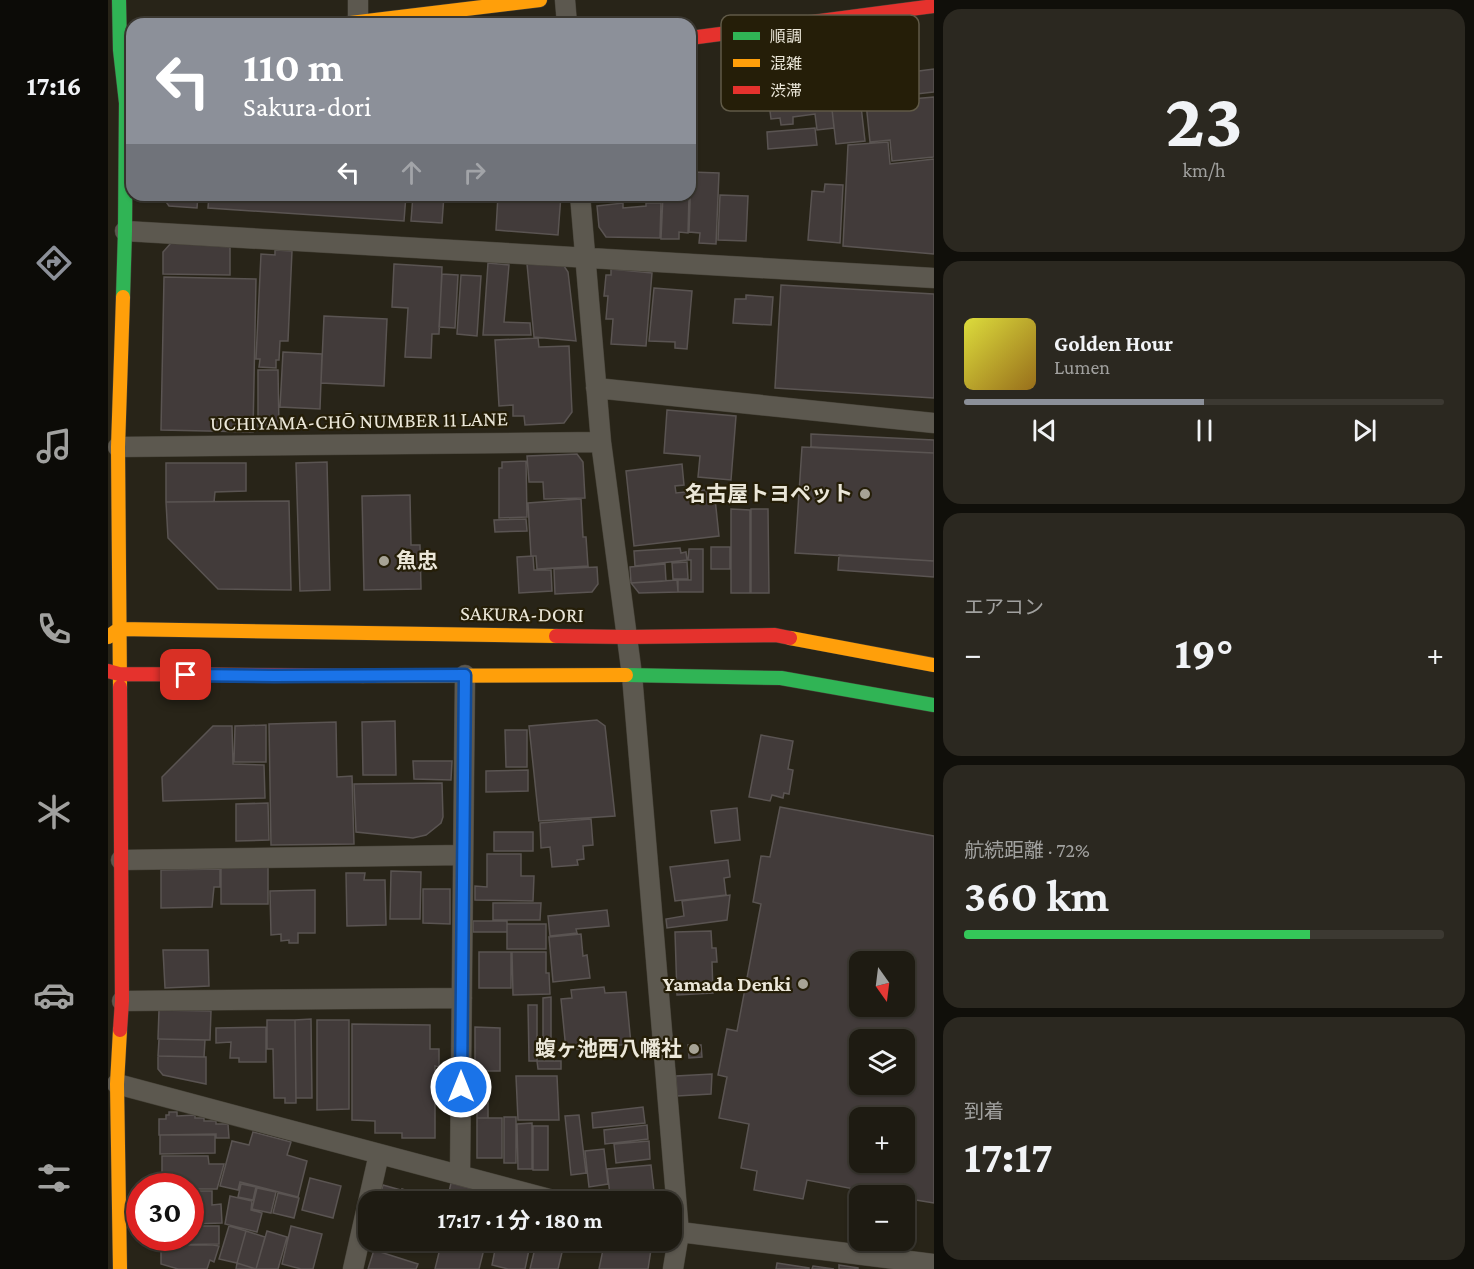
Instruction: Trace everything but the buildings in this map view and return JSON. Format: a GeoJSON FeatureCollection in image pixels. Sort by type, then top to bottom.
{"type":"FeatureCollection","features":[{"type":"Feature","properties":{"kind":"street"},"geometry":{"type":"LineString","coordinates":[[119,0],[120,51],[125,103],[114,672],[121,860],[122,1002],[117,1084],[121,1268]]}},
{"type":"Feature","properties":{"kind":"street"},"geometry":{"type":"LineString","coordinates":[[352,18],[358,0]]}},
{"type":"Feature","properties":{"kind":"street"},"geometry":{"type":"LineString","coordinates":[[391,18],[540,0]]}},
{"type":"Feature","properties":{"kind":"street"},"geometry":{"type":"LineString","coordinates":[[565,0],[566,18]]}},
{"type":"Feature","properties":{"kind":"street"},"geometry":{"type":"LineString","coordinates":[[865,15],[934,6]]}},
{"type":"Feature","properties":{"kind":"street"},"geometry":{"type":"LineString","coordinates":[[696,37],[721,34]]}},
{"type":"Feature","properties":{"kind":"street"},"geometry":{"type":"LineString","coordinates":[[580,201],[600,442],[632,675],[672,1191]]}},
{"type":"Feature","properties":{"kind":"street"},"geometry":{"type":"LineString","coordinates":[[124,231],[934,278]]}},
{"type":"Feature","properties":{"kind":"street"},"geometry":{"type":"LineString","coordinates":[[596,388],[934,423]]}},
{"type":"Feature","properties":{"kind":"street","name":"UCHIYAMA-CHŌ NUMBER 11 LANE"},"geometry":{"type":"LineString","coordinates":[[118,447],[600,442]]}},
{"type":"Feature","properties":{"kind":"street","name":"SAKURA-DORI"},"geometry":{"type":"LineString","coordinates":[[114,633],[627,637],[775,635],[934,665]]}},
{"type":"Feature","properties":{"kind":"street"},"geometry":{"type":"LineString","coordinates":[[114,672],[274,676],[632,675],[781,678],[934,705]]}},
{"type":"Feature","properties":{"kind":"street"},"geometry":{"type":"LineString","coordinates":[[460,1175],[465,675]]}},
{"type":"Feature","properties":{"kind":"street"},"geometry":{"type":"LineString","coordinates":[[121,860],[463,855]]}},
{"type":"Feature","properties":{"kind":"street"},"geometry":{"type":"LineString","coordinates":[[122,1002],[462,998]]}},
{"type":"Feature","properties":{"kind":"street"},"geometry":{"type":"LineString","coordinates":[[117,1084],[519,1191]]}},
{"type":"Feature","properties":{"kind":"street"},"geometry":{"type":"LineString","coordinates":[[353,1269],[379,1154]]}},
{"type":"Feature","properties":{"kind":"street"},"geometry":{"type":"LineString","coordinates":[[682,1233],[928,1265]]}},
{"type":"Feature","properties":{"kind":"street"},"geometry":{"type":"LineString","coordinates":[[673,1269],[674,1251]]}},
{"type":"Feature","properties":{"kind":"traffic: fast"},"geometry":{"type":"LineString","coordinates":[[119,0],[120,50],[126,103],[123,297]]}},
{"type":"Feature","properties":{"kind":"traffic: fast"},"geometry":{"type":"LineString","coordinates":[[626,675],[781,678],[934,705]]}},
{"type":"Feature","properties":{"kind":"traffic: slow"},"geometry":{"type":"LineString","coordinates":[[392,18],[540,0]]}},
{"type":"Feature","properties":{"kind":"traffic: slow"},"geometry":{"type":"LineString","coordinates":[[120,687],[118,447],[123,297]]}},
{"type":"Feature","properties":{"kind":"traffic: slow"},"geometry":{"type":"LineString","coordinates":[[108,637],[119,629],[556,636]]}},
{"type":"Feature","properties":{"kind":"traffic: slow"},"geometry":{"type":"LineString","coordinates":[[790,638],[934,665]]}},
{"type":"Feature","properties":{"kind":"traffic: slow"},"geometry":{"type":"LineString","coordinates":[[363,676],[626,675]]}},
{"type":"Feature","properties":{"kind":"traffic: slow"},"geometry":{"type":"LineString","coordinates":[[120,1030],[117,1084],[120,1269]]}},
{"type":"Feature","properties":{"kind":"traffic: jam"},"geometry":{"type":"LineString","coordinates":[[865,15],[934,6]]}},
{"type":"Feature","properties":{"kind":"traffic: jam"},"geometry":{"type":"LineString","coordinates":[[696,37],[721,34]]}},
{"type":"Feature","properties":{"kind":"traffic: jam"},"geometry":{"type":"LineString","coordinates":[[556,636],[775,635],[790,638]]}},
{"type":"Feature","properties":{"kind":"traffic: jam"},"geometry":{"type":"LineString","coordinates":[[108,671],[119,674],[363,676]]}},
{"type":"Feature","properties":{"kind":"traffic: jam"},"geometry":{"type":"LineString","coordinates":[[120,687],[122,1001],[120,1030]]}},
{"type":"Feature","properties":{"kind":"place","name":"名古屋トヨペット"},"geometry":{"type":"Point","coordinates":[865,494]}},
{"type":"Feature","properties":{"kind":"place","name":"魚忠"},"geometry":{"type":"Point","coordinates":[384,561]}},
{"type":"Feature","properties":{"kind":"place","name":"Yamada Denki"},"geometry":{"type":"Point","coordinates":[803,984]}},
{"type":"Feature","properties":{"kind":"place","name":"蝮ヶ池西八幡社"},"geometry":{"type":"Point","coordinates":[694,1049]}},
{"type":"Feature","properties":{"kind":"route"},"geometry":{"type":"LineString","coordinates":[[186,675],[465,675],[461,1087]]}}]}
